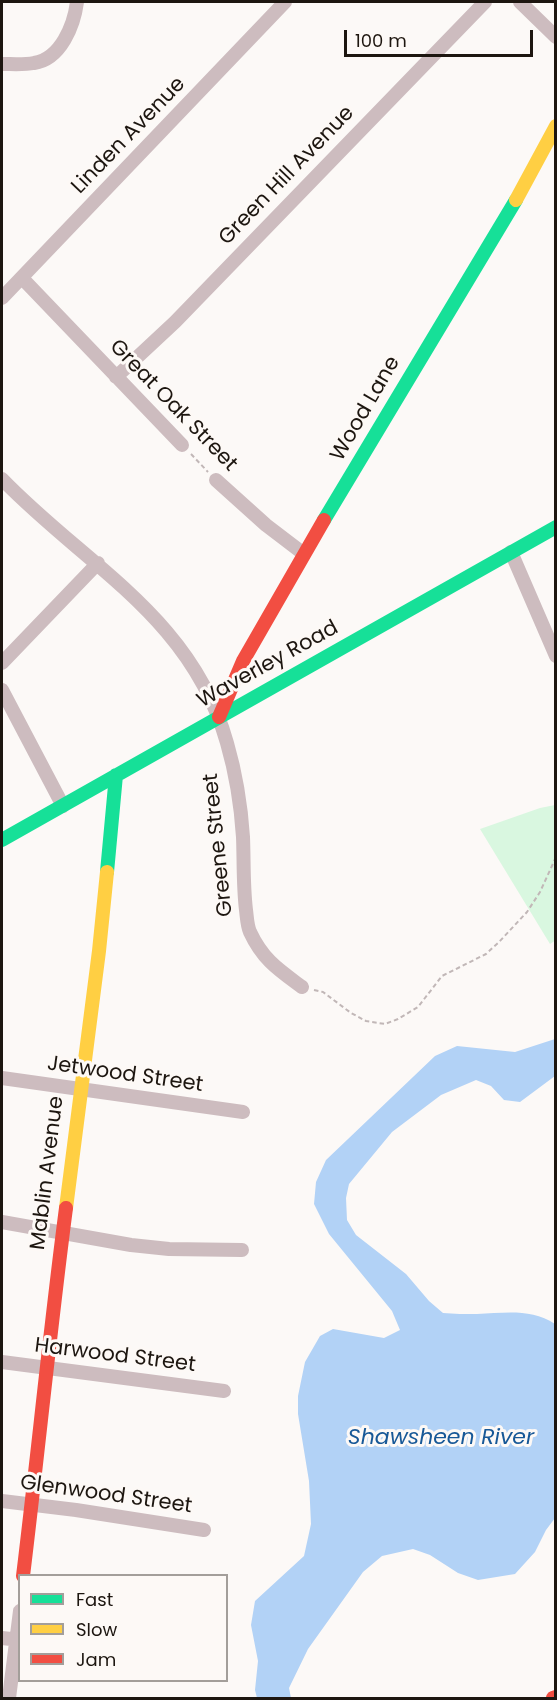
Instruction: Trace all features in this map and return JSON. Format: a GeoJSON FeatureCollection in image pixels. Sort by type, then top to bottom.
{"type":"FeatureCollection","features":[{"type":"Feature","properties":{"kind":"street"},"geometry":{"type":"LineString","coordinates":[[2,64],[36,63],[53,54],[62,44],[73,22],[77,2]]}},
{"type":"Feature","properties":{"kind":"street","name":"Linden Avenue"},"geometry":{"type":"LineString","coordinates":[[2,298],[285,2]]}},
{"type":"Feature","properties":{"kind":"street","name":"Green Hill Avenue"},"geometry":{"type":"LineString","coordinates":[[116,377],[175,322],[485,2]]}},
{"type":"Feature","properties":{"kind":"street"},"geometry":{"type":"LineString","coordinates":[[520,2],[555,37]]}},
{"type":"Feature","properties":{"kind":"street","name":"Wood Lane"},"geometry":{"type":"LineString","coordinates":[[219,717],[243,661],[421,356],[477,267],[543,153],[555,126]]}},
{"type":"Feature","properties":{"kind":"street","name":"Great Oak Street"},"geometry":{"type":"LineString","coordinates":[[22,278],[182,445]]}},
{"type":"Feature","properties":{"kind":"street","name":"Greene Street"},"geometry":{"type":"LineString","coordinates":[[2,479],[139,601],[173,639],[205,684],[219,717],[232,762],[239,803],[244,892],[249,930],[272,965],[302,987]]}},
{"type":"Feature","properties":{"kind":"street","name":"Great Oak Street"},"geometry":{"type":"LineString","coordinates":[[216,480],[259,519],[304,554]]}},
{"type":"Feature","properties":{"kind":"street","name":"Waverley Road"},"geometry":{"type":"LineString","coordinates":[[2,840],[555,527]]}},
{"type":"Feature","properties":{"kind":"street"},"geometry":{"type":"LineString","coordinates":[[511,552],[555,656]]}},
{"type":"Feature","properties":{"kind":"street"},"geometry":{"type":"LineString","coordinates":[[2,663],[98,563]]}},
{"type":"Feature","properties":{"kind":"street"},"geometry":{"type":"LineString","coordinates":[[2,690],[63,806]]}},
{"type":"Feature","properties":{"kind":"street","name":"Mablin Avenue"},"geometry":{"type":"LineString","coordinates":[[23,1574],[42,1417],[45,1368],[99,951],[116,776]]}},
{"type":"Feature","properties":{"kind":"street","name":"Jetwood Street"},"geometry":{"type":"LineString","coordinates":[[2,1078],[243,1112]]}},
{"type":"Feature","properties":{"kind":"street"},"geometry":{"type":"LineString","coordinates":[[2,1222],[164,1249],[242,1250]]}},
{"type":"Feature","properties":{"kind":"street","name":"Harwood Street"},"geometry":{"type":"LineString","coordinates":[[2,1362],[224,1391]]}},
{"type":"Feature","properties":{"kind":"street","name":"Glenwood Street"},"geometry":{"type":"LineString","coordinates":[[2,1501],[204,1530]]}},
{"type":"Feature","properties":{"kind":"street"},"geometry":{"type":"LineString","coordinates":[[2,1638],[18,1640],[9,1698]]}},
{"type":"Feature","properties":{"kind":"path","name":"Great Oak Street"},"geometry":{"type":"LineString","coordinates":[[182,445],[216,480]]}},
{"type":"Feature","properties":{"kind":"path"},"geometry":{"type":"LineString","coordinates":[[302,987],[323,992],[366,1021],[385,1024],[398,1019],[418,1007],[442,976],[486,954],[499,942],[527,912],[540,892],[555,857]]}},
{"type":"Feature","properties":{"kind":"green space"},"geometry":{"type":"Polygon","coordinates":[[[555,805],[556,940],[550,944],[480,829],[555,805]]]}},
{"type":"Feature","properties":{"kind":"water","name":"Shawsheen River"},"geometry":{"type":"Polygon","coordinates":[[[555,1039],[555,1076],[520,1102],[504,1100],[491,1086],[476,1080],[441,1095],[392,1132],[349,1184],[346,1198],[347,1220],[356,1235],[406,1274],[429,1301],[443,1313],[527,1314],[555,1324],[555,1518],[535,1552],[515,1574],[478,1580],[458,1573],[430,1555],[413,1549],[382,1556],[363,1572],[308,1649],[289,1688],[291,1698],[257,1698],[255,1690],[258,1661],[251,1625],[255,1601],[304,1556],[311,1524],[309,1481],[298,1414],[298,1396],[305,1362],[320,1336],[333,1329],[384,1338],[400,1330],[392,1311],[329,1234],[314,1204],[316,1182],[326,1160],[435,1056],[457,1046],[515,1052],[555,1039]]]}},
{"type":"Feature","properties":{"kind":"traffic: fast"},"geometry":{"type":"LineString","coordinates":[[324,520],[516,200]]}},
{"type":"Feature","properties":{"kind":"traffic: fast"},"geometry":{"type":"LineString","coordinates":[[2,840],[556,527]]}},
{"type":"Feature","properties":{"kind":"traffic: fast"},"geometry":{"type":"LineString","coordinates":[[107,872],[116,775]]}},
{"type":"Feature","properties":{"kind":"traffic: slow"},"geometry":{"type":"LineString","coordinates":[[516,200],[556,126]]}},
{"type":"Feature","properties":{"kind":"traffic: slow"},"geometry":{"type":"LineString","coordinates":[[66,1208],[107,872]]}},
{"type":"Feature","properties":{"kind":"traffic: jam"},"geometry":{"type":"LineString","coordinates":[[219,717],[243,661],[324,520]]}},
{"type":"Feature","properties":{"kind":"traffic: jam"},"geometry":{"type":"LineString","coordinates":[[23,1574],[66,1208]]}}]}
